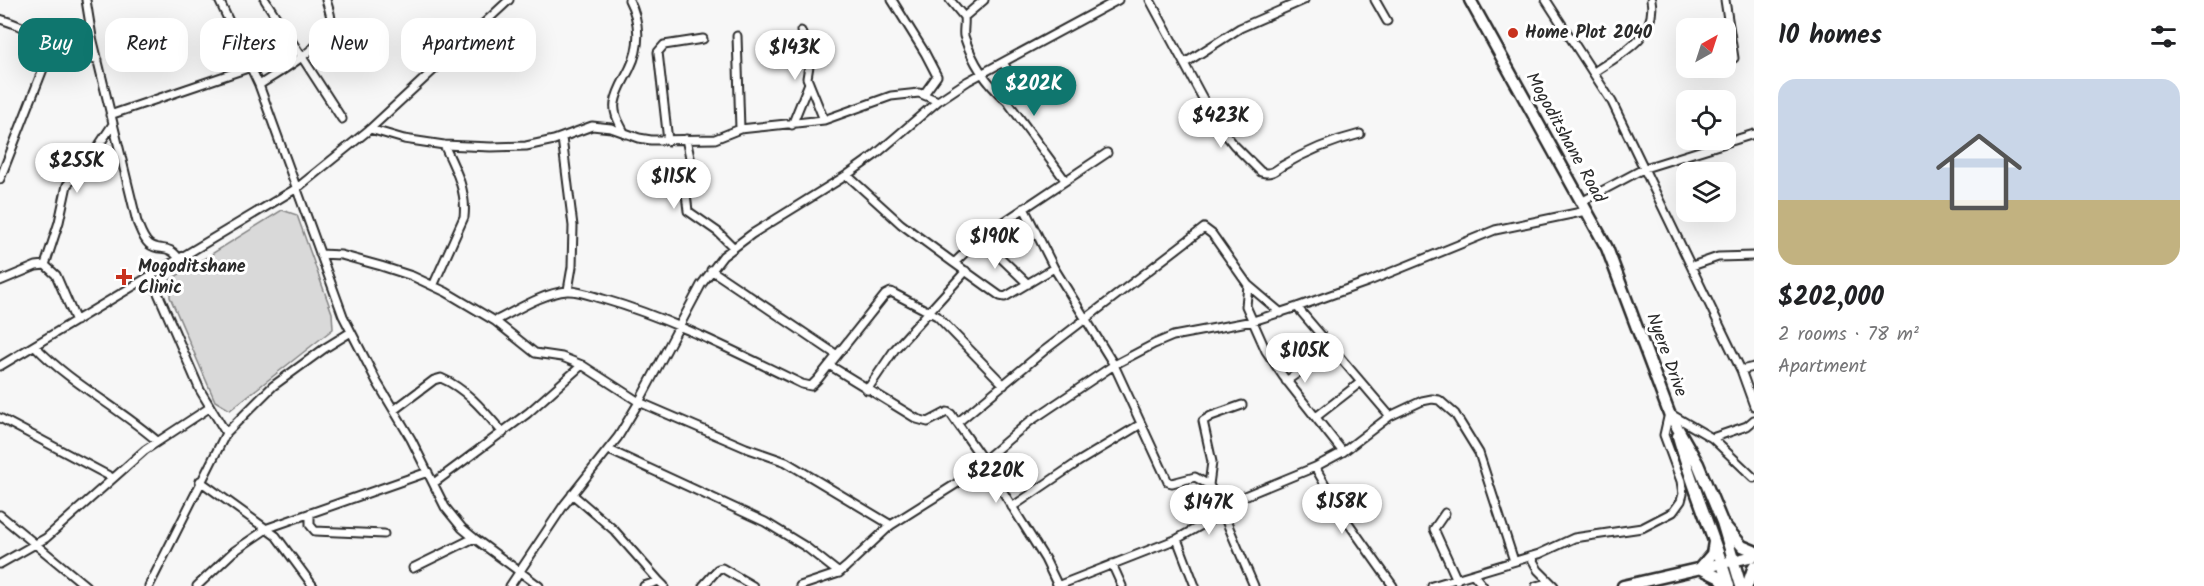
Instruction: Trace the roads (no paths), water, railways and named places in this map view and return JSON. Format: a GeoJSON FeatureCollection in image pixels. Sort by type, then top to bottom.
{"type":"FeatureCollection","features":[{"type":"Feature","properties":{"kind":"main road","name":"Mogoditshane Road"},"geometry":{"type":"LineString","coordinates":[[1470,0],[1607,248],[1626,295]]}},
{"type":"Feature","properties":{"kind":"main road","name":"Nyere Drive"},"geometry":{"type":"LineString","coordinates":[[1626,295],[1675,426]]}},
{"type":"Feature","properties":{"kind":"main road"},"geometry":{"type":"LineString","coordinates":[[1675,426],[1695,458],[1722,522],[1741,586]]}},
{"type":"Feature","properties":{"kind":"main road"},"geometry":{"type":"LineString","coordinates":[[1675,426],[1714,538],[1727,586]]}},
{"type":"Feature","properties":{"kind":"main road"},"geometry":{"type":"LineString","coordinates":[[1722,522],[1742,546],[1754,551]]}},
{"type":"Feature","properties":{"kind":"main road"},"geometry":{"type":"LineString","coordinates":[[1700,568],[1712,554],[1714,538]]}},
{"type":"Feature","properties":{"kind":"main road"},"geometry":{"type":"LineString","coordinates":[[1623,586],[1754,556]]}},
{"type":"Feature","properties":{"kind":"main road"},"geometry":{"type":"LineString","coordinates":[[1747,586],[1754,566]]}},
{"type":"Feature","properties":{"kind":"main road"},"geometry":{"type":"LineString","coordinates":[[1700,568],[1720,578],[1727,586]]}},
{"type":"Feature","properties":{"kind":"street"},"geometry":{"type":"LineString","coordinates":[[86,0],[137,222],[143,236],[153,247],[169,249],[180,260]]}},
{"type":"Feature","properties":{"kind":"street"},"geometry":{"type":"LineString","coordinates":[[219,0],[228,18]]}},
{"type":"Feature","properties":{"kind":"street"},"geometry":{"type":"LineString","coordinates":[[265,0],[342,119]]}},
{"type":"Feature","properties":{"kind":"street"},"geometry":{"type":"LineString","coordinates":[[259,85],[302,56],[329,32],[332,23],[327,0]]}},
{"type":"Feature","properties":{"kind":"street"},"geometry":{"type":"LineString","coordinates":[[0,366],[297,188],[370,129],[509,0]]}},
{"type":"Feature","properties":{"kind":"street"},"geometry":{"type":"LineString","coordinates":[[625,134],[616,116],[615,103],[632,65],[638,37],[637,24],[628,0]]}},
{"type":"Feature","properties":{"kind":"street"},"geometry":{"type":"LineString","coordinates":[[892,0],[937,76],[924,94]]}},
{"type":"Feature","properties":{"kind":"street"},"geometry":{"type":"LineString","coordinates":[[951,0],[964,17],[964,35],[981,74],[995,92],[1006,101],[1065,180]]}},
{"type":"Feature","properties":{"kind":"street"},"geometry":{"type":"LineString","coordinates":[[964,17],[984,0]]}},
{"type":"Feature","properties":{"kind":"street"},"geometry":{"type":"LineString","coordinates":[[510,586],[572,494],[609,450],[639,402],[711,270],[733,247],[847,175],[938,101],[981,74],[1118,0]]}},
{"type":"Feature","properties":{"kind":"street"},"geometry":{"type":"LineString","coordinates":[[1149,0],[1215,121],[1234,145],[1261,172],[1272,173],[1297,157],[1360,134]]}},
{"type":"Feature","properties":{"kind":"street"},"geometry":{"type":"LineString","coordinates":[[1185,63],[1240,28],[1304,0]]}},
{"type":"Feature","properties":{"kind":"street"},"geometry":{"type":"LineString","coordinates":[[1375,0],[1387,21]]}},
{"type":"Feature","properties":{"kind":"street"},"geometry":{"type":"LineString","coordinates":[[1546,0],[1612,102],[1741,370],[1754,406]]}},
{"type":"Feature","properties":{"kind":"street"},"geometry":{"type":"LineString","coordinates":[[1594,72],[1642,38],[1649,20],[1652,0]]}},
{"type":"Feature","properties":{"kind":"street"},"geometry":{"type":"LineString","coordinates":[[1725,0],[1728,18]]}},
{"type":"Feature","properties":{"kind":"street"},"geometry":{"type":"LineString","coordinates":[[0,19],[18,26]]}},
{"type":"Feature","properties":{"kind":"street"},"geometry":{"type":"LineString","coordinates":[[801,31],[810,60],[807,74],[809,83],[824,120]]}},
{"type":"Feature","properties":{"kind":"street"},"geometry":{"type":"LineString","coordinates":[[737,36],[741,129]]}},
{"type":"Feature","properties":{"kind":"street"},"geometry":{"type":"LineString","coordinates":[[668,141],[658,52],[664,45],[704,39]]}},
{"type":"Feature","properties":{"kind":"street"},"geometry":{"type":"LineString","coordinates":[[93,58],[98,60]]}},
{"type":"Feature","properties":{"kind":"street"},"geometry":{"type":"LineString","coordinates":[[1003,62],[1010,75],[1004,87],[1006,101]]}},
{"type":"Feature","properties":{"kind":"street"},"geometry":{"type":"LineString","coordinates":[[0,180],[42,72]]}},
{"type":"Feature","properties":{"kind":"street"},"geometry":{"type":"LineString","coordinates":[[111,115],[236,72]]}},
{"type":"Feature","properties":{"kind":"street"},"geometry":{"type":"LineString","coordinates":[[253,72],[335,296],[351,332],[453,518],[474,538],[539,586]]}},
{"type":"Feature","properties":{"kind":"street"},"geometry":{"type":"LineString","coordinates":[[792,125],[809,83]]}},
{"type":"Feature","properties":{"kind":"street"},"geometry":{"type":"LineString","coordinates":[[370,129],[404,139],[444,145],[508,148],[561,138],[592,126],[611,128],[651,140],[715,139],[741,129],[824,120],[891,96],[919,93],[938,101]]}},
{"type":"Feature","properties":{"kind":"street"},"geometry":{"type":"LineString","coordinates":[[45,266],[59,222],[67,185],[113,124]]}},
{"type":"Feature","properties":{"kind":"street"},"geometry":{"type":"LineString","coordinates":[[800,586],[838,573],[891,525],[956,484],[1029,422],[1114,365],[1173,336],[1253,321],[1281,313],[1367,282],[1495,230],[1584,207],[1645,168],[1754,134]]}},
{"type":"Feature","properties":{"kind":"street"},"geometry":{"type":"LineString","coordinates":[[561,138],[573,226],[572,267],[568,290]]}},
{"type":"Feature","properties":{"kind":"street"},"geometry":{"type":"LineString","coordinates":[[686,139],[691,162],[686,194],[688,211],[718,232],[733,247]]}},
{"type":"Feature","properties":{"kind":"street"},"geometry":{"type":"LineString","coordinates":[[433,286],[464,217],[466,204],[460,180],[444,145]]}},
{"type":"Feature","properties":{"kind":"street"},"geometry":{"type":"LineString","coordinates":[[954,263],[980,238],[1107,153]]}},
{"type":"Feature","properties":{"kind":"street"},"geometry":{"type":"LineString","coordinates":[[847,175],[901,224],[1000,296],[1010,295],[1054,268]]}},
{"type":"Feature","properties":{"kind":"street"},"geometry":{"type":"LineString","coordinates":[[1024,208],[1054,268],[1114,365],[1168,482],[1196,477],[1209,485],[1254,586]]}},
{"type":"Feature","properties":{"kind":"street"},"geometry":{"type":"LineString","coordinates":[[957,423],[1086,318],[1204,228],[1212,234],[1248,285],[1281,313]]}},
{"type":"Feature","properties":{"kind":"street"},"geometry":{"type":"LineString","coordinates":[[980,238],[1028,284]]}},
{"type":"Feature","properties":{"kind":"street"},"geometry":{"type":"LineString","coordinates":[[320,254],[341,255],[381,266],[433,286],[495,321],[536,353],[562,357],[582,365],[639,402],[746,448],[786,462],[891,525]]}},
{"type":"Feature","properties":{"kind":"street"},"geometry":{"type":"LineString","coordinates":[[1692,266],[1718,258],[1754,256]]}},
{"type":"Feature","properties":{"kind":"street"},"geometry":{"type":"LineString","coordinates":[[0,281],[36,266],[45,266],[56,275],[76,321]]}},
{"type":"Feature","properties":{"kind":"street"},"geometry":{"type":"LineString","coordinates":[[711,270],[837,355]]}},
{"type":"Feature","properties":{"kind":"street"},"geometry":{"type":"LineString","coordinates":[[867,390],[896,349],[966,271]]}},
{"type":"Feature","properties":{"kind":"street"},"geometry":{"type":"LineString","coordinates":[[151,277],[209,408],[226,433]]}},
{"type":"Feature","properties":{"kind":"street"},"geometry":{"type":"LineString","coordinates":[[1248,285],[1246,306],[1266,351],[1286,381],[1343,452]]}},
{"type":"Feature","properties":{"kind":"street"},"geometry":{"type":"LineString","coordinates":[[495,321],[568,290],[634,308],[680,326],[807,386],[814,384],[888,292],[891,292],[941,320],[968,345],[1004,385]]}},
{"type":"Feature","properties":{"kind":"street"},"geometry":{"type":"LineString","coordinates":[[1297,307],[1390,416]]}},
{"type":"Feature","properties":{"kind":"street"},"geometry":{"type":"LineString","coordinates":[[149,586],[226,433],[273,386],[351,332]]}},
{"type":"Feature","properties":{"kind":"street"},"geometry":{"type":"LineString","coordinates":[[35,346],[56,367],[134,421],[157,441]]}},
{"type":"Feature","properties":{"kind":"street"},"geometry":{"type":"LineString","coordinates":[[1286,381],[1333,349]]}},
{"type":"Feature","properties":{"kind":"street"},"geometry":{"type":"LineString","coordinates":[[434,483],[503,433],[567,381],[582,365]]}},
{"type":"Feature","properties":{"kind":"street"},"geometry":{"type":"LineString","coordinates":[[829,365],[867,390],[922,421],[928,422],[947,412],[951,414],[983,459],[1045,559],[1057,586],[1177,539],[1223,513],[1250,493],[1315,468],[1343,452],[1390,416],[1422,401],[1432,399],[1439,400],[1455,414],[1484,465],[1514,561]]}},
{"type":"Feature","properties":{"kind":"street"},"geometry":{"type":"LineString","coordinates":[[1741,370],[1754,367]]}},
{"type":"Feature","properties":{"kind":"street"},"geometry":{"type":"LineString","coordinates":[[394,410],[434,380],[441,378],[473,400],[503,433]]}},
{"type":"Feature","properties":{"kind":"street"},"geometry":{"type":"LineString","coordinates":[[1317,417],[1361,382]]}},
{"type":"Feature","properties":{"kind":"street"},"geometry":{"type":"LineString","coordinates":[[1209,485],[1212,462],[1203,421],[1242,405]]}},
{"type":"Feature","properties":{"kind":"street"},"geometry":{"type":"LineString","coordinates":[[0,564],[57,530],[157,441],[209,408]]}},
{"type":"Feature","properties":{"kind":"street"},"geometry":{"type":"LineString","coordinates":[[1432,586],[1444,585],[1531,557],[1574,538],[1642,528],[1672,512],[1681,501],[1683,494],[1664,435],[1669,413],[1712,438],[1754,478]]}},
{"type":"Feature","properties":{"kind":"street"},"geometry":{"type":"LineString","coordinates":[[0,418],[113,478]]}},
{"type":"Feature","properties":{"kind":"street"},"geometry":{"type":"LineString","coordinates":[[1712,438],[1747,426],[1754,420]]}},
{"type":"Feature","properties":{"kind":"street"},"geometry":{"type":"LineString","coordinates":[[1012,507],[1101,447],[1141,424]]}},
{"type":"Feature","properties":{"kind":"street"},"geometry":{"type":"LineString","coordinates":[[609,450],[765,522],[806,547],[838,573]]}},
{"type":"Feature","properties":{"kind":"street"},"geometry":{"type":"LineString","coordinates":[[1315,468],[1342,514],[1393,586]]}},
{"type":"Feature","properties":{"kind":"street"},"geometry":{"type":"LineString","coordinates":[[197,586],[233,552],[267,528],[428,472]]}},
{"type":"Feature","properties":{"kind":"street"},"geometry":{"type":"LineString","coordinates":[[200,481],[267,528],[286,547],[313,586]]}},
{"type":"Feature","properties":{"kind":"street"},"geometry":{"type":"LineString","coordinates":[[572,494],[614,530],[662,583]]}},
{"type":"Feature","properties":{"kind":"street"},"geometry":{"type":"LineString","coordinates":[[310,513],[310,525],[315,531],[384,534]]}},
{"type":"Feature","properties":{"kind":"street"},"geometry":{"type":"LineString","coordinates":[[1445,513],[1434,529],[1457,580]]}},
{"type":"Feature","properties":{"kind":"street"},"geometry":{"type":"LineString","coordinates":[[0,515],[86,586]]}},
{"type":"Feature","properties":{"kind":"street"},"geometry":{"type":"LineString","coordinates":[[413,568],[474,538]]}},
{"type":"Feature","properties":{"kind":"street"},"geometry":{"type":"LineString","coordinates":[[1177,539],[1195,586]]}},
{"type":"Feature","properties":{"kind":"street"},"geometry":{"type":"LineString","coordinates":[[1531,557],[1538,570],[1552,584]]}},
{"type":"Feature","properties":{"kind":"street"},"geometry":{"type":"LineString","coordinates":[[1112,564],[1122,586]]}},
{"type":"Feature","properties":{"kind":"street"},"geometry":{"type":"LineString","coordinates":[[703,586],[718,569],[722,568],[753,586]]}},
{"type":"Feature","properties":{"kind":"street"},"geometry":{"type":"LineString","coordinates":[[1474,575],[1483,586]]}},
{"type":"Feature","properties":{"kind":"street"},"geometry":{"type":"LineString","coordinates":[[644,586],[662,583]]}},
{"type":"Feature","properties":{"kind":"street"},"geometry":{"type":"LineString","coordinates":[[1536,586],[1552,584]]}},
{"type":"Feature","properties":{"kind":"place","name":"Home Plot 2040"},"geometry":{"type":"Point","coordinates":[1513,33]}},
{"type":"Feature","properties":{"kind":"place","name":"Mogoditshane Clinic"},"geometry":{"type":"Point","coordinates":[124,277]}}]}
